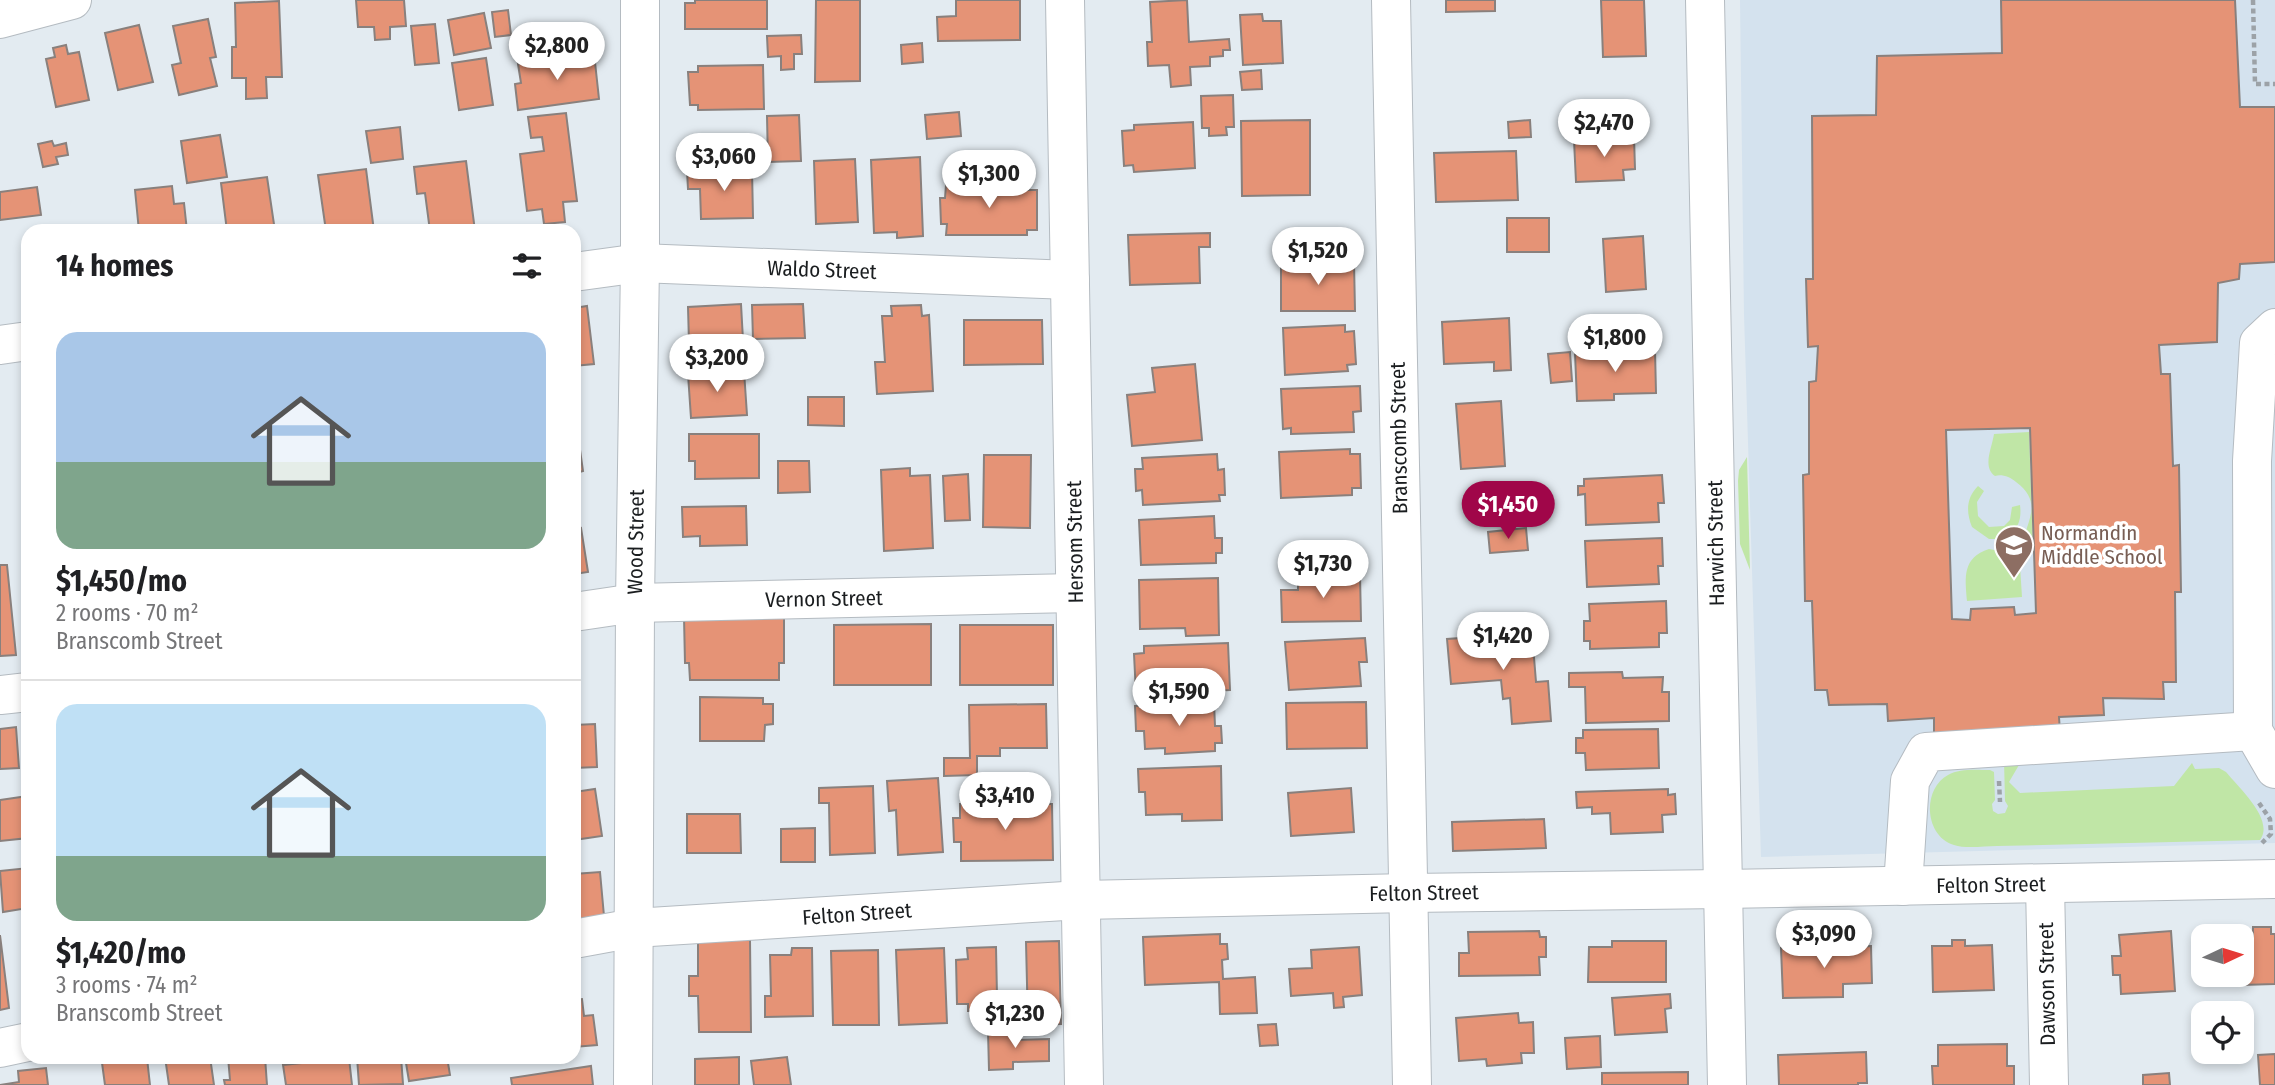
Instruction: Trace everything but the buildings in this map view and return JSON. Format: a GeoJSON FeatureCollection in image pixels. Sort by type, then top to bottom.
{"type":"FeatureCollection","features":[{"type":"Feature","properties":{"kind":"street"},"geometry":{"type":"LineString","coordinates":[[0,19],[72,0]]}},
{"type":"Feature","properties":{"kind":"street","name":"Wood Street"},"geometry":{"type":"LineString","coordinates":[[633,1085],[640,0]]}},
{"type":"Feature","properties":{"kind":"street","name":"Hersom Street"},"geometry":{"type":"LineString","coordinates":[[1065,0],[1084,1085]]}},
{"type":"Feature","properties":{"kind":"street","name":"Branscomb Street"},"geometry":{"type":"LineString","coordinates":[[1391,0],[1412,1085]]}},
{"type":"Feature","properties":{"kind":"street","name":"Harwich Street"},"geometry":{"type":"LineString","coordinates":[[1705,0],[1727,1085]]}},
{"type":"Feature","properties":{"kind":"street","name":"Waldo Street"},"geometry":{"type":"LineString","coordinates":[[581,271],[640,263],[1070,280]]}},
{"type":"Feature","properties":{"kind":"street"},"geometry":{"type":"LineString","coordinates":[[2275,328],[2259,343],[2252,461],[2253,731],[2275,769]]}},
{"type":"Feature","properties":{"kind":"street"},"geometry":{"type":"LineString","coordinates":[[0,345],[21,342]]}},
{"type":"Feature","properties":{"kind":"street","name":"Vernon Street"},"geometry":{"type":"LineString","coordinates":[[581,611],[635,603],[1075,593]]}},
{"type":"Feature","properties":{"kind":"street"},"geometry":{"type":"LineString","coordinates":[[0,695],[21,693]]}},
{"type":"Feature","properties":{"kind":"street"},"geometry":{"type":"LineString","coordinates":[[1903,886],[1909,781],[1926,752],[2253,731]]}},
{"type":"Feature","properties":{"kind":"street","name":"Felton Street"},"geometry":{"type":"LineString","coordinates":[[581,938],[634,928],[1081,900],[1409,892],[1723,890],[2275,879]]}},
{"type":"Feature","properties":{"kind":"street","name":"Dawson Street"},"geometry":{"type":"LineString","coordinates":[[2045,884],[2049,1085]]}},
{"type":"Feature","properties":{"kind":"street"},"geometry":{"type":"LineString","coordinates":[[0,1048],[21,1044]]}},
{"type":"Feature","properties":{"kind":"path"},"geometry":{"type":"LineString","coordinates":[[2253,0],[2255,84],[2275,84]]}},
{"type":"Feature","properties":{"kind":"path"},"geometry":{"type":"LineString","coordinates":[[1999,776],[2000,802]]}},
{"type":"Feature","properties":{"kind":"shaded area","name":"Normandin Middle School"},"geometry":{"type":"Polygon","coordinates":[[[1740,0],[2275,0],[2275,843],[1761,857],[1744,315],[1740,0]]]}},
{"type":"Feature","properties":{"kind":"green space"},"geometry":{"type":"Polygon","coordinates":[[[2029,432],[2033,548],[2025,554],[2023,545],[2030,518],[2030,500],[2026,491],[2014,480],[1995,476],[1988,462],[1994,434],[2029,432]]]}},
{"type":"Feature","properties":{"kind":"green space"},"geometry":{"type":"Polygon","coordinates":[[[1747,457],[1750,570],[1740,544],[1738,481],[1739,470],[1747,457]]]}},
{"type":"Feature","properties":{"kind":"green space"},"geometry":{"type":"Polygon","coordinates":[[[1978,486],[1984,491],[1977,502],[1978,516],[1989,527],[2004,526],[2010,520],[2012,507],[2020,505],[2020,520],[2014,531],[2004,537],[1989,539],[1972,527],[1968,505],[1978,486]]]}},
{"type":"Feature","properties":{"kind":"green space"},"geometry":{"type":"Polygon","coordinates":[[[1989,549],[2010,553],[2020,566],[2022,597],[1967,601],[1967,569],[1974,558],[1989,549]]]}},
{"type":"Feature","properties":{"kind":"green space"},"geometry":{"type":"Polygon","coordinates":[[[2004,760],[2019,765],[2009,782],[2020,793],[2174,786],[2192,763],[2195,769],[2219,768],[2226,772],[2253,804],[2263,823],[2263,832],[2260,840],[1969,847],[1954,845],[1944,840],[1932,823],[1930,812],[1934,791],[1940,782],[1958,771],[1990,770],[1994,772],[1993,811],[1998,814],[2005,813],[2008,806],[2005,801],[2004,760]]]}},
{"type":"Feature","properties":{"kind":"place","name":"Normandin Middle School"},"geometry":{"type":"Point","coordinates":[2014,579]}}]}
